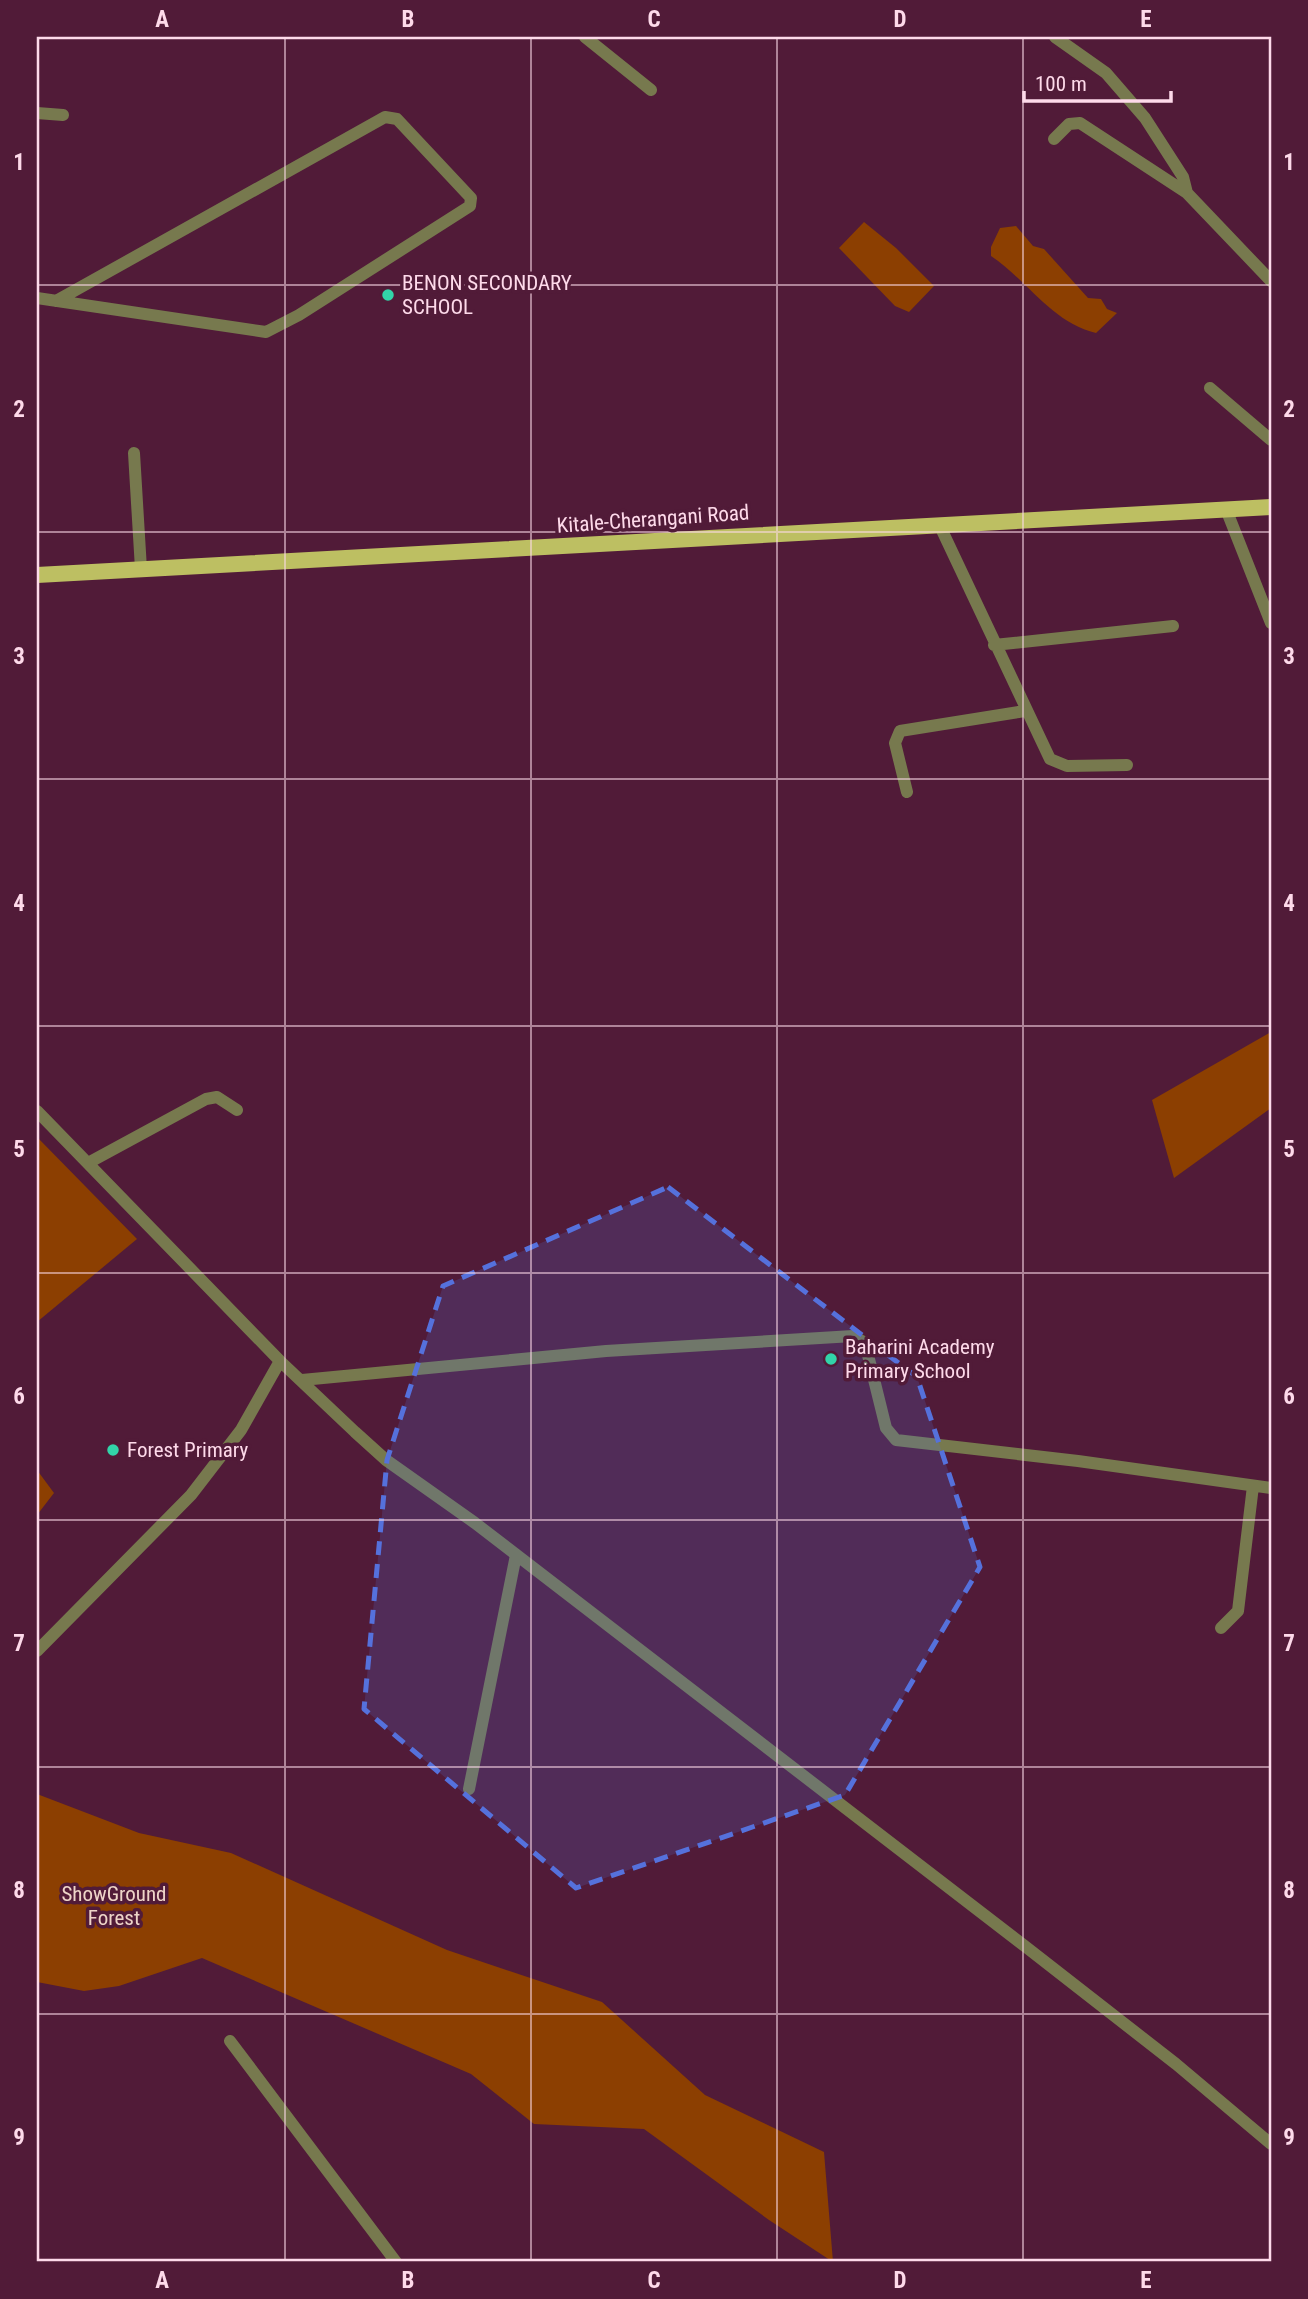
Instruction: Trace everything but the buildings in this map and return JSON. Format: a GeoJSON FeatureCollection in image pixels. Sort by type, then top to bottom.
{"type":"FeatureCollection","features":[{"type":"Feature","properties":{"kind":"main road","name":"Kitale-Cherangani Road"},"geometry":{"type":"LineString","coordinates":[[37,575],[1271,507]]}},
{"type":"Feature","properties":{"kind":"street"},"geometry":{"type":"LineString","coordinates":[[585,37],[651,90]]}},
{"type":"Feature","properties":{"kind":"street"},"geometry":{"type":"LineString","coordinates":[[1055,37],[1106,73],[1144,118],[1183,177],[1186,193]]}},
{"type":"Feature","properties":{"kind":"street"},"geometry":{"type":"LineString","coordinates":[[37,113],[63,115]]}},
{"type":"Feature","properties":{"kind":"street"},"geometry":{"type":"LineString","coordinates":[[37,298],[56,301],[266,332],[299,315],[470,206],[471,198],[397,119],[385,117],[56,301]]}},
{"type":"Feature","properties":{"kind":"street"},"geometry":{"type":"LineString","coordinates":[[1054,139],[1069,124],[1080,123],[1186,193],[1271,281]]}},
{"type":"Feature","properties":{"kind":"street"},"geometry":{"type":"LineString","coordinates":[[1210,388],[1271,440]]}},
{"type":"Feature","properties":{"kind":"street"},"geometry":{"type":"LineString","coordinates":[[134,453],[141,569]]}},
{"type":"Feature","properties":{"kind":"street"},"geometry":{"type":"LineString","coordinates":[[1226,509],[1271,623]]}},
{"type":"Feature","properties":{"kind":"street"},"geometry":{"type":"LineString","coordinates":[[939,524],[993,645],[1053,762],[1067,766],[1127,765]]}},
{"type":"Feature","properties":{"kind":"street"},"geometry":{"type":"LineString","coordinates":[[993,645],[1173,626]]}},
{"type":"Feature","properties":{"kind":"street"},"geometry":{"type":"LineString","coordinates":[[907,792],[895,743],[900,731],[1025,711]]}},
{"type":"Feature","properties":{"kind":"street"},"geometry":{"type":"LineString","coordinates":[[88,1163],[206,1099],[217,1097],[237,1110]]}},
{"type":"Feature","properties":{"kind":"street"},"geometry":{"type":"LineString","coordinates":[[37,1111],[279,1361],[386,1460],[516,1555],[1037,1955],[1271,2144]]}},
{"type":"Feature","properties":{"kind":"street"},"geometry":{"type":"LineString","coordinates":[[302,1380],[606,1351],[853,1336],[865,1342],[886,1428],[896,1440],[1078,1461],[1271,1488]]}},
{"type":"Feature","properties":{"kind":"street"},"geometry":{"type":"LineString","coordinates":[[37,1651],[191,1495],[241,1430],[279,1361]]}},
{"type":"Feature","properties":{"kind":"street"},"geometry":{"type":"LineString","coordinates":[[1221,1628],[1238,1611],[1252,1486]]}},
{"type":"Feature","properties":{"kind":"street"},"geometry":{"type":"LineString","coordinates":[[469,1789],[516,1555]]}},
{"type":"Feature","properties":{"kind":"street"},"geometry":{"type":"LineString","coordinates":[[230,2041],[396,2262]]}},
{"type":"Feature","properties":{"kind":"highlighted area"},"geometry":{"type":"Polygon","coordinates":[[[668,1187],[917,1377],[980,1567],[845,1795],[576,1888],[364,1709],[387,1460],[443,1286],[668,1187]]]}},
{"type":"Feature","properties":{"kind":"green space"},"geometry":{"type":"Polygon","coordinates":[[[864,222],[896,248],[934,286],[909,312],[895,306],[839,248],[864,222]]]}},
{"type":"Feature","properties":{"kind":"green space"},"geometry":{"type":"Polygon","coordinates":[[[1016,226],[1033,246],[1044,249],[1088,298],[1101,299],[1107,309],[1117,313],[1096,333],[1080,328],[1053,311],[991,256],[991,247],[1000,228],[1016,226]]]}},
{"type":"Feature","properties":{"kind":"green space"},"geometry":{"type":"Polygon","coordinates":[[[1271,1032],[1271,1108],[1174,1178],[1152,1100],[1271,1032]]]}},
{"type":"Feature","properties":{"kind":"green space"},"geometry":{"type":"Polygon","coordinates":[[[37,1137],[137,1239],[37,1322],[37,1137]]]}},
{"type":"Feature","properties":{"kind":"green space"},"geometry":{"type":"Polygon","coordinates":[[[37,1470],[54,1493],[37,1515],[37,1470]]]}},
{"type":"Feature","properties":{"kind":"green space","name":"ShowGround Forest"},"geometry":{"type":"Polygon","coordinates":[[[37,1794],[139,1833],[231,1853],[447,1950],[602,2002],[705,2095],[824,2152],[833,2262],[769,2220],[644,2129],[534,2124],[471,2074],[202,1958],[119,1986],[84,1991],[37,1982],[37,1794]]]}},
{"type":"Feature","properties":{"kind":"place","name":"BENON SECONDARY SCHOOL"},"geometry":{"type":"Point","coordinates":[388,295]}},
{"type":"Feature","properties":{"kind":"place","name":"Baharini Academy Primary School"},"geometry":{"type":"Point","coordinates":[831,1359]}},
{"type":"Feature","properties":{"kind":"place","name":"Forest Primary"},"geometry":{"type":"Point","coordinates":[113,1450]}}]}
